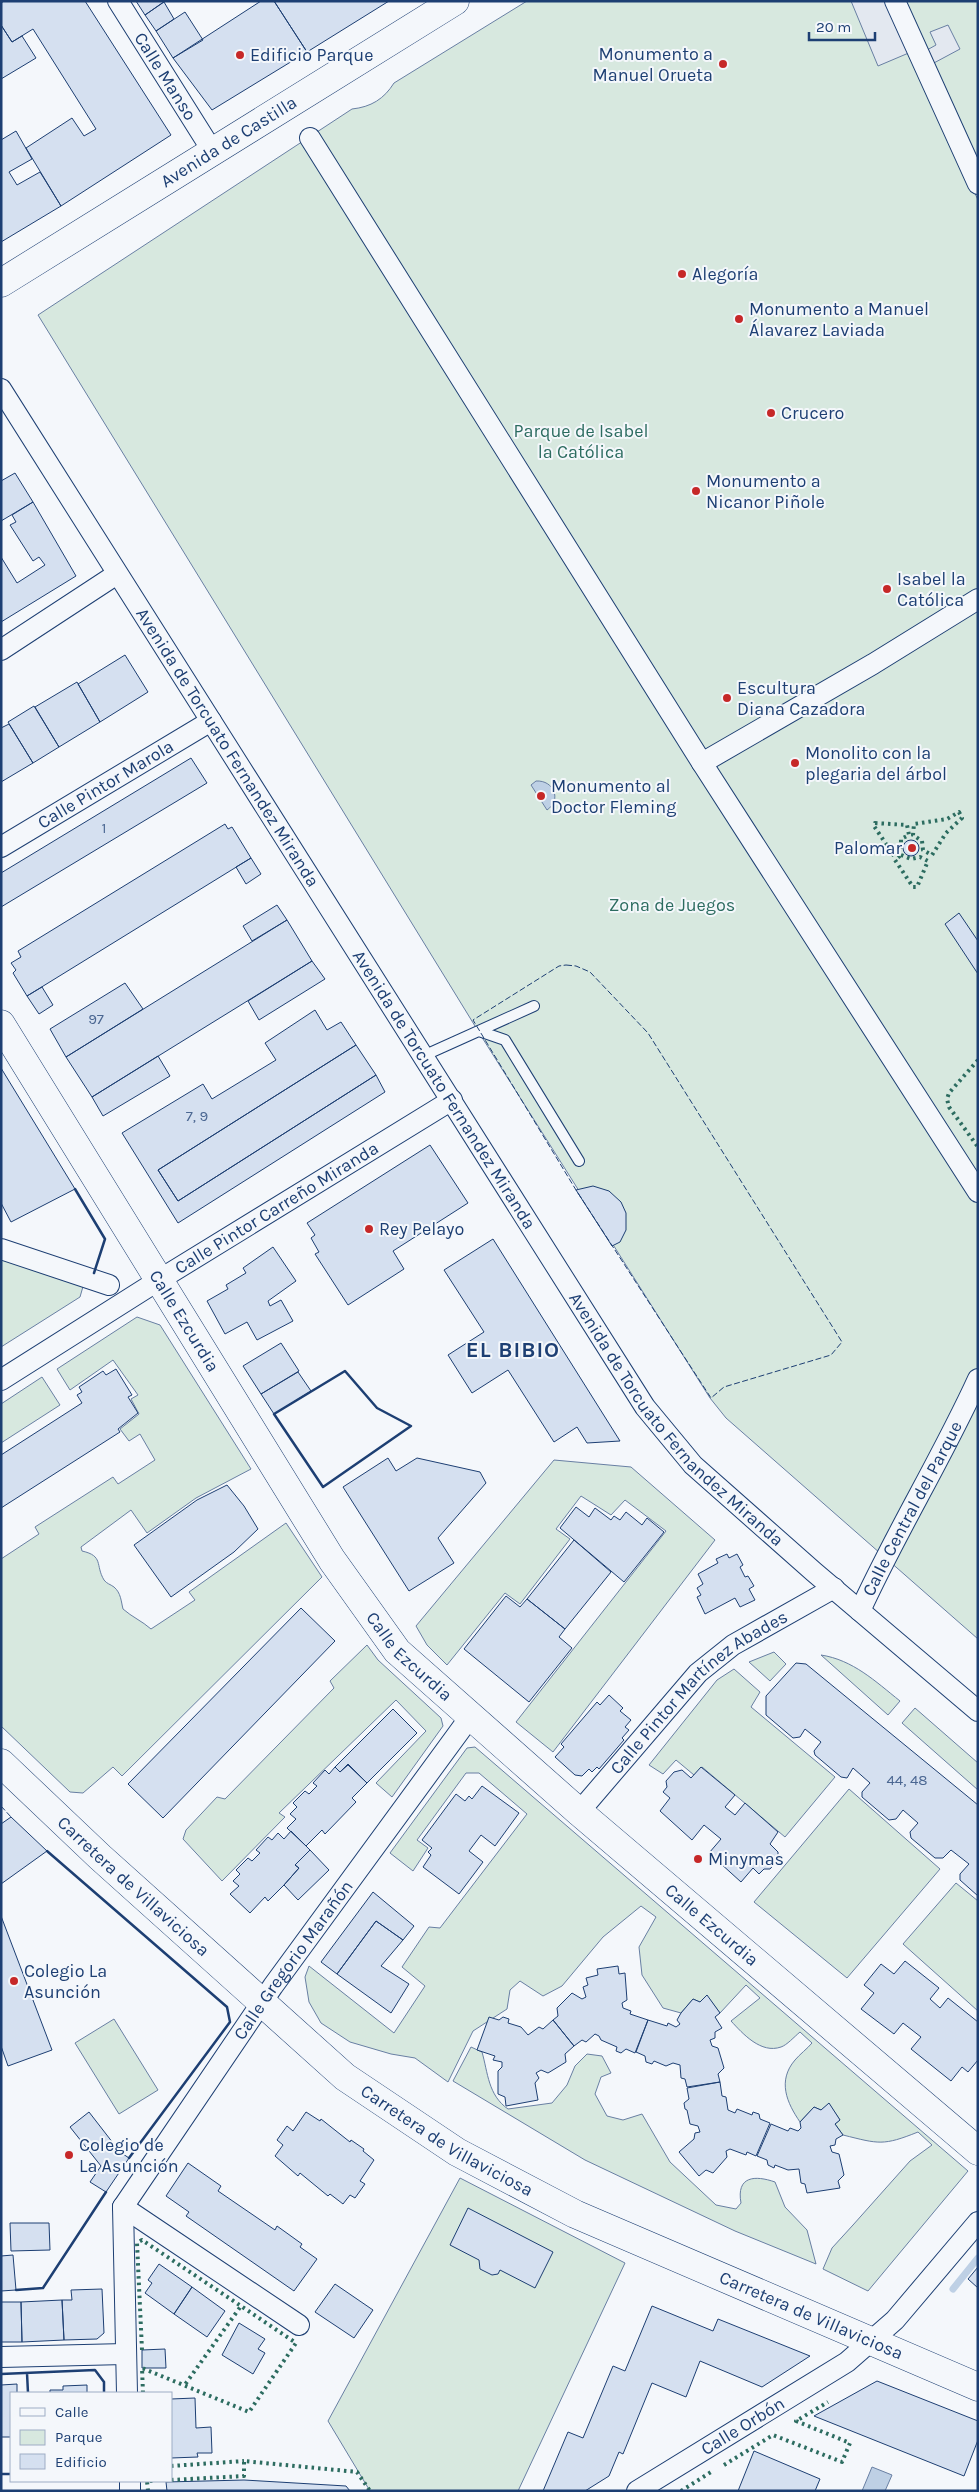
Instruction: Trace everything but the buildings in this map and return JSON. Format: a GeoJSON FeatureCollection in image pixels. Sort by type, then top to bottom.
{"type":"FeatureCollection","features":[{"type":"Feature","properties":{"kind":"main road","name":"Avenida de Castilla"},"geometry":{"type":"LineString","coordinates":[[1,283],[455,1]]}},
{"type":"Feature","properties":{"kind":"main road","name":"Calle Ezcurdia"},"geometry":{"type":"LineString","coordinates":[[1,1024],[343,1576],[397,1651],[579,1812],[978,2151]]}},
{"type":"Feature","properties":{"kind":"main road","name":"Carretera de Villaviciosa"},"geometry":{"type":"LineString","coordinates":[[1,1763],[100,1857],[345,2077],[457,2152],[575,2214],[978,2387]]}},
{"type":"Feature","properties":{"kind":"street","name":"Calle Manso"},"geometry":{"type":"LineString","coordinates":[[118,1],[213,152]]}},
{"type":"Feature","properties":{"kind":"street"},"geometry":{"type":"LineString","coordinates":[[895,1],[978,184]]}},
{"type":"Feature","properties":{"kind":"street"},"geometry":{"type":"LineString","coordinates":[[310,138],[702,763],[978,1192]]}},
{"type":"Feature","properties":{"kind":"street","name":"Avenida de Torcuato Fernandez Miranda"},"geometry":{"type":"LineString","coordinates":[[1,389],[645,1407],[693,1465],[978,1711]]}},
{"type":"Feature","properties":{"kind":"street"},"geometry":{"type":"LineString","coordinates":[[1,650],[117,574]]}},
{"type":"Feature","properties":{"kind":"street"},"geometry":{"type":"LineString","coordinates":[[702,763],[873,664],[978,599]]}},
{"type":"Feature","properties":{"kind":"street","name":"Calle Pintor Marola"},"geometry":{"type":"LineString","coordinates":[[1,847],[211,722]]}},
{"type":"Feature","properties":{"kind":"street","name":"Calle Pintor Carreño Miranda"},"geometry":{"type":"LineString","coordinates":[[1,1380],[159,1280],[452,1100]]}},
{"type":"Feature","properties":{"kind":"street"},"geometry":{"type":"LineString","coordinates":[[1,1248],[109,1285]]}},
{"type":"Feature","properties":{"kind":"street","name":"Calle Central del Parque"},"geometry":{"type":"LineString","coordinates":[[860,1611],[956,1428],[978,1379]]}},
{"type":"Feature","properties":{"kind":"street","name":"Calle Pintor Martínez Abades"},"geometry":{"type":"LineString","coordinates":[[579,1812],[698,1673],[733,1645],[834,1588]]}},
{"type":"Feature","properties":{"kind":"street","name":"Calle Gregorio Marañón"},"geometry":{"type":"LineString","coordinates":[[123,2207],[261,2002],[470,1717]]}},
{"type":"Feature","properties":{"kind":"street"},"geometry":{"type":"LineString","coordinates":[[123,2207],[299,2325]]}},
{"type":"Feature","properties":{"kind":"street"},"geometry":{"type":"LineString","coordinates":[[123,2207],[127,2392]]}},
{"type":"Feature","properties":{"kind":"street","name":"Calle Orbón"},"geometry":{"type":"LineString","coordinates":[[637,2491],[847,2362],[902,2312],[978,2222]]}},
{"type":"Feature","properties":{"kind":"street"},"geometry":{"type":"LineString","coordinates":[[1,2358],[125,2354]]}},
{"type":"Feature","properties":{"kind":"lane"},"geometry":{"type":"LineString","coordinates":[[423,1056],[534,1006]]}},
{"type":"Feature","properties":{"kind":"lane"},"geometry":{"type":"LineString","coordinates":[[478,1031],[505,1040],[580,1161]]}},
{"type":"Feature","properties":{"kind":"green space","name":"Parque de Isabel la Católica"},"geometry":{"type":"Polygon","coordinates":[[[527,1],[978,1],[978,1639],[726,1418],[710,1398],[483,1039],[38,315],[352,109],[371,104],[381,98],[394,83],[527,1]]]}},
{"type":"Feature","properties":{"kind":"green space"},"geometry":{"type":"Polygon","coordinates":[[[1,1257],[84,1283],[80,1297],[1,1347],[1,1257]]]}},
{"type":"Feature","properties":{"kind":"green space"},"geometry":{"type":"Polygon","coordinates":[[[137,1317],[160,1325],[251,1469],[196,1498],[147,1533],[131,1510],[81,1547],[82,1551],[96,1558],[104,1580],[118,1592],[123,1609],[151,1629],[195,1600],[189,1592],[286,1523],[322,1577],[122,1776],[113,1767],[83,1793],[70,1792],[1,1726],[1,1559],[39,1534],[35,1527],[113,1477],[118,1484],[155,1460],[140,1434],[129,1441],[120,1429],[139,1414],[131,1399],[138,1395],[113,1360],[70,1390],[57,1369],[137,1317]]]}},
{"type":"Feature","properties":{"kind":"green space"},"geometry":{"type":"Polygon","coordinates":[[[42,1377],[60,1405],[1,1443],[1,1404],[42,1377]]]}},
{"type":"Feature","properties":{"kind":"green space"},"geometry":{"type":"Polygon","coordinates":[[[554,1460],[631,1467],[715,1540],[553,1752],[516,1722],[666,1531],[625,1500],[611,1515],[581,1496],[556,1529],[570,1539],[520,1604],[505,1593],[447,1665],[427,1645],[416,1626],[554,1460]]]}},
{"type":"Feature","properties":{"kind":"green space"},"geometry":{"type":"Polygon","coordinates":[[[367,1645],[378,1660],[441,1718],[443,1726],[392,1797],[376,1783],[426,1731],[396,1700],[279,1813],[285,1817],[222,1881],[183,1839],[186,1830],[217,1797],[225,1799],[334,1688],[330,1681],[367,1645]]]}},
{"type":"Feature","properties":{"kind":"green space"},"geometry":{"type":"Polygon","coordinates":[[[774,1652],[786,1664],[770,1681],[749,1662],[774,1652]]]}},
{"type":"Feature","properties":{"kind":"green space"},"geometry":{"type":"Polygon","coordinates":[[[821,1655],[853,1666],[900,1701],[888,1715],[821,1655]]]}},
{"type":"Feature","properties":{"kind":"green space"},"geometry":{"type":"Polygon","coordinates":[[[734,1669],[760,1692],[751,1707],[835,1777],[785,1837],[702,1767],[694,1775],[676,1760],[663,1774],[649,1765],[717,1680],[734,1669]]]}},
{"type":"Feature","properties":{"kind":"green space"},"geometry":{"type":"Polygon","coordinates":[[[915,1708],[978,1763],[978,1790],[902,1723],[915,1708]]]}},
{"type":"Feature","properties":{"kind":"green space"},"geometry":{"type":"Polygon","coordinates":[[[475,1747],[968,2171],[868,2291],[823,2269],[832,2248],[910,2161],[932,2145],[918,2132],[897,2140],[881,2142],[843,2135],[835,2124],[840,2120],[829,2104],[821,2110],[814,2107],[800,2122],[788,2100],[785,2084],[786,2076],[795,2060],[812,2043],[800,2032],[788,2043],[774,2048],[766,2048],[747,2037],[731,2021],[760,1998],[746,1985],[720,2013],[707,1996],[700,2002],[693,1999],[681,2013],[663,2008],[642,1975],[639,1947],[656,1917],[641,1906],[603,1937],[562,1986],[543,1996],[520,1981],[510,1990],[507,2009],[473,2031],[448,2082],[415,2058],[391,2054],[350,2042],[321,2023],[309,2002],[305,1977],[309,1966],[394,2033],[425,1986],[402,1967],[429,1927],[440,1928],[527,1814],[479,1773],[466,1773],[417,1840],[428,1848],[413,1871],[390,1853],[467,1748],[475,1747]]]}},
{"type":"Feature","properties":{"kind":"green space"},"geometry":{"type":"Polygon","coordinates":[[[849,1789],[940,1869],[847,1978],[754,1902],[849,1789]]]}},
{"type":"Feature","properties":{"kind":"green space"},"geometry":{"type":"Polygon","coordinates":[[[956,1883],[978,1901],[978,2011],[903,1944],[956,1883]]]}},
{"type":"Feature","properties":{"kind":"green space"},"geometry":{"type":"Polygon","coordinates":[[[114,2019],[158,2090],[119,2114],[75,2043],[114,2019]]]}},
{"type":"Feature","properties":{"kind":"green space"},"geometry":{"type":"Polygon","coordinates":[[[471,2047],[482,2052],[496,2097],[508,2109],[552,2103],[567,2085],[575,2066],[587,2054],[602,2056],[611,2073],[601,2077],[595,2094],[607,2116],[623,2120],[642,2114],[670,2162],[716,2205],[736,2209],[741,2203],[741,2187],[744,2183],[754,2178],[775,2182],[785,2207],[807,2230],[816,2264],[735,2231],[585,2160],[453,2081],[471,2047]]]}},
{"type":"Feature","properties":{"kind":"green space"},"geometry":{"type":"Polygon","coordinates":[[[460,2178],[625,2263],[518,2491],[370,2491],[328,2421],[460,2178]]]}},
{"type":"Feature","properties":{"kind":"shaded area"},"geometry":{"type":"Polygon","coordinates":[[[851,1],[905,1],[927,50],[936,45],[930,32],[948,25],[960,49],[932,64],[978,164],[978,200],[911,52],[878,66],[851,1]]]}},
{"type":"Feature","properties":{"kind":"water"},"geometry":{"type":"Polygon","coordinates":[[[536,781],[547,784],[554,791],[554,801],[547,810],[531,785],[536,781]]]}},
{"type":"Feature","properties":{"kind":"water"},"geometry":{"type":"Polygon","coordinates":[[[872,2467],[892,2475],[885,2491],[862,2491],[872,2467]]]}},
{"type":"Feature","properties":{"kind":"waterway"},"geometry":{"type":"LineString","coordinates":[[953,2289],[978,2258]]}},
{"type":"Feature","properties":{"kind":"hedge"},"geometry":{"type":"LineString","coordinates":[[959,812],[962,818],[946,833],[932,855],[923,850],[922,841],[913,835],[914,824],[947,819],[959,812]]}},
{"type":"Feature","properties":{"kind":"hedge"},"geometry":{"type":"LineString","coordinates":[[875,823],[907,825],[909,835],[901,839],[901,850],[894,856],[874,826],[875,823]]}},
{"type":"Feature","properties":{"kind":"hedge"},"geometry":{"type":"LineString","coordinates":[[901,855],[911,859],[920,857],[928,861],[917,887],[913,887],[895,860],[901,855]]}},
{"type":"Feature","properties":{"kind":"hedge"},"geometry":{"type":"LineString","coordinates":[[978,1060],[949,1093],[947,1099],[949,1107],[978,1147]]}},
{"type":"Feature","properties":{"kind":"hedge"},"geometry":{"type":"LineString","coordinates":[[142,2350],[137,2243],[142,2240],[241,2306]]}},
{"type":"Feature","properties":{"kind":"hedge"},"geometry":{"type":"LineString","coordinates":[[241,2306],[296,2343],[249,2412],[184,2385],[241,2306]]}},
{"type":"Feature","properties":{"kind":"hedge"},"geometry":{"type":"LineString","coordinates":[[143,2392],[142,2368],[184,2385]]}},
{"type":"Feature","properties":{"kind":"hedge"},"geometry":{"type":"LineString","coordinates":[[724,2465],[773,2435],[842,2462],[850,2443],[796,2421],[828,2402]]}},
{"type":"Feature","properties":{"kind":"hedge"},"geometry":{"type":"LineString","coordinates":[[172,2466],[244,2461]]}},
{"type":"Feature","properties":{"kind":"hedge"},"geometry":{"type":"LineString","coordinates":[[172,2480],[244,2476],[244,2461],[357,2472],[370,2491]]}},
{"type":"Feature","properties":{"kind":"hedge"},"geometry":{"type":"LineString","coordinates":[[681,2491],[711,2472]]}},
{"type":"Feature","properties":{"kind":"hedge"},"geometry":{"type":"LineString","coordinates":[[147,2482],[148,2491]]}},
{"type":"Feature","properties":{"kind":"fence"},"geometry":{"type":"LineString","coordinates":[[566,965],[576,966],[590,972],[648,1033],[842,1342],[831,1355],[724,1387],[711,1398],[576,1190],[473,1020],[559,966],[566,965]]}},
{"type":"Feature","properties":{"kind":"fence"},"geometry":{"type":"LineString","coordinates":[[1,1806],[11,1817]]}},
{"type":"Feature","properties":{"kind":"wall"},"geometry":{"type":"LineString","coordinates":[[75,1189],[105,1239],[94,1273]]}},
{"type":"Feature","properties":{"kind":"wall"},"geometry":{"type":"LineString","coordinates":[[345,1371],[377,1408],[411,1426],[323,1487],[274,1414],[345,1371]]}},
{"type":"Feature","properties":{"kind":"wall"},"geometry":{"type":"LineString","coordinates":[[47,1851],[227,2007],[230,2022],[129,2158]]}},
{"type":"Feature","properties":{"kind":"wall"},"geometry":{"type":"LineString","coordinates":[[16,2290],[43,2288],[106,2192]]}},
{"type":"Feature","properties":{"kind":"wall"},"geometry":{"type":"LineString","coordinates":[[1,2374],[95,2370],[104,2382],[104,2392]]}},
{"type":"Feature","properties":{"kind":"wall"},"geometry":{"type":"LineString","coordinates":[[27,2373],[28,2392]]}},
{"type":"Feature","properties":{"kind":"wall"},"geometry":{"type":"LineString","coordinates":[[1,2474],[10,2474]]}},
{"type":"Feature","properties":{"kind":"place","name":"Edificio Parque"},"geometry":{"type":"Point","coordinates":[240,55]}},
{"type":"Feature","properties":{"kind":"place","name":"Monumento a Manuel Orueta"},"geometry":{"type":"Point","coordinates":[723,64]}},
{"type":"Feature","properties":{"kind":"place","name":"Alegoría"},"geometry":{"type":"Point","coordinates":[682,274]}},
{"type":"Feature","properties":{"kind":"place","name":"Monumento a Manuel Álavarez Laviada"},"geometry":{"type":"Point","coordinates":[739,319]}},
{"type":"Feature","properties":{"kind":"place","name":"Crucero"},"geometry":{"type":"Point","coordinates":[771,413]}},
{"type":"Feature","properties":{"kind":"place","name":"Monumento a Nicanor Piñole"},"geometry":{"type":"Point","coordinates":[696,491]}},
{"type":"Feature","properties":{"kind":"place","name":"Isabel la Católica"},"geometry":{"type":"Point","coordinates":[887,589]}},
{"type":"Feature","properties":{"kind":"place","name":"Escultura Diana Cazadora"},"geometry":{"type":"Point","coordinates":[727,698]}},
{"type":"Feature","properties":{"kind":"place","name":"Monolito con la plegaria del árbol"},"geometry":{"type":"Point","coordinates":[795,763]}},
{"type":"Feature","properties":{"kind":"place","name":"Monumento al Doctor Fleming"},"geometry":{"type":"Point","coordinates":[541,796]}},
{"type":"Feature","properties":{"kind":"place","name":"Palomar"},"geometry":{"type":"Point","coordinates":[912,848]}},
{"type":"Feature","properties":{"kind":"place","name":"Rey Pelayo"},"geometry":{"type":"Point","coordinates":[369,1229]}},
{"type":"Feature","properties":{"kind":"place","name":"Minymas"},"geometry":{"type":"Point","coordinates":[698,1859]}},
{"type":"Feature","properties":{"kind":"place","name":"Colegio La Asunción"},"geometry":{"type":"Point","coordinates":[14,1981]}},
{"type":"Feature","properties":{"kind":"place","name":"Colegio de La Asunción"},"geometry":{"type":"Point","coordinates":[69,2155]}},
{"type":"Feature","properties":{"kind":"district","name":"EL BIBIO"},"geometry":{"type":"Point","coordinates":[513,1349]}},
{"type":"Feature","properties":{"kind":"park label","name":"Zona de Juegos"},"geometry":{"type":"Point","coordinates":[672,905]}}]}
